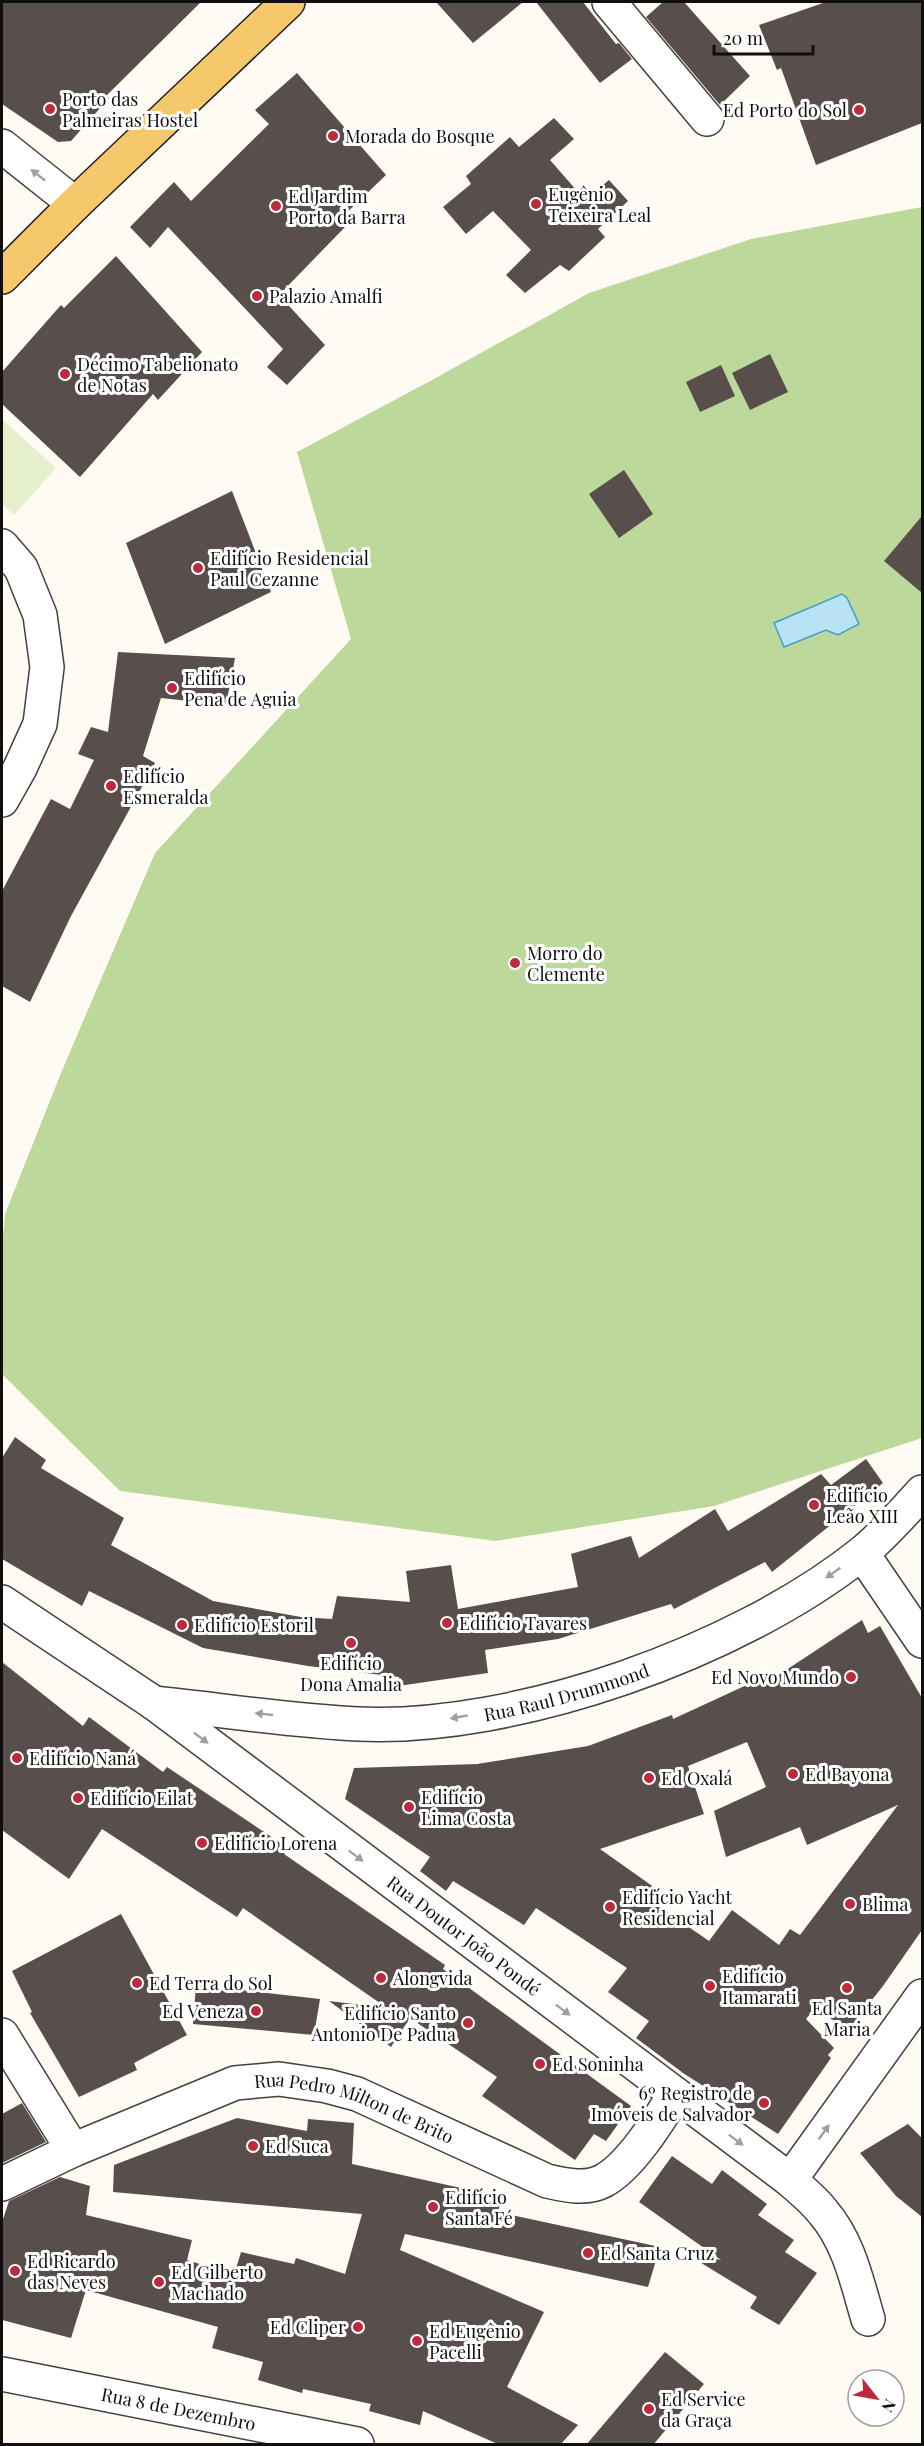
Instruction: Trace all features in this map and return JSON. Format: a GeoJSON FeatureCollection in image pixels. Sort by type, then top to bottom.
{"type":"FeatureCollection","features":[{"type":"Feature","properties":{"kind":"main road"},"geometry":{"type":"LineString","coordinates":[[2,277],[75,204],[288,2]]}},
{"type":"Feature","properties":{"kind":"street"},"geometry":{"type":"LineString","coordinates":[[609,2],[707,119]]}},
{"type":"Feature","properties":{"kind":"street"},"geometry":{"type":"LineString","coordinates":[[2,146],[75,204]]}},
{"type":"Feature","properties":{"kind":"street"},"geometry":{"type":"LineString","coordinates":[[2,546],[21,568],[40,615],[47,667],[40,724],[2,801]]}},
{"type":"Feature","properties":{"kind":"street","name":"Rua Raul Drummond"},"geometry":{"type":"LineString","coordinates":[[154,1703],[359,1724],[436,1721],[540,1703],[640,1671],[717,1641],[790,1603],[862,1553],[922,1492]]}},
{"type":"Feature","properties":{"kind":"street"},"geometry":{"type":"LineString","coordinates":[[862,1553],[922,1641]]}},
{"type":"Feature","properties":{"kind":"street","name":"Rua Doutor João Pondé"},"geometry":{"type":"LineString","coordinates":[[2,1602],[154,1703],[790,2180],[824,2213],[843,2245],[853,2265],[868,2319]]}},
{"type":"Feature","properties":{"kind":"street"},"geometry":{"type":"LineString","coordinates":[[790,2180],[922,1996]]}},
{"type":"Feature","properties":{"kind":"street"},"geometry":{"type":"LineString","coordinates":[[2,2035],[73,2150]]}},
{"type":"Feature","properties":{"kind":"street","name":"Rua Pedro Milton de Brito"},"geometry":{"type":"LineString","coordinates":[[2,2184],[73,2150],[235,2083],[279,2079],[327,2086],[357,2094],[548,2181],[575,2187],[603,2181],[627,2161],[649,2134],[675,2094]]}},
{"type":"Feature","properties":{"kind":"street","name":"Rua 8 de Dezembro"},"geometry":{"type":"LineString","coordinates":[[2,2374],[338,2442]]}},
{"type":"Feature","properties":{"kind":"green space","name":"Morro do Clemente"},"geometry":{"type":"Polygon","coordinates":[[[922,207],[922,1438],[714,1506],[496,1541],[120,1491],[2,1374],[2,1248],[5,1214],[61,1073],[155,853],[351,639],[297,452],[589,293],[751,239],[922,207]]]}},
{"type":"Feature","properties":{"kind":"green space"},"geometry":{"type":"Polygon","coordinates":[[[2,419],[56,468],[14,515],[2,504],[2,419]]]}},
{"type":"Feature","properties":{"kind":"water"},"geometry":{"type":"Polygon","coordinates":[[[842,594],[847,598],[859,624],[838,635],[826,630],[784,647],[774,623],[842,594]]]}},
{"type":"Feature","properties":{"kind":"building"},"geometry":{"type":"Polygon","coordinates":[[[2,2],[201,2],[106,96],[109,98],[71,141],[58,142],[2,104],[2,2]]]}},
{"type":"Feature","properties":{"kind":"building"},"geometry":{"type":"Polygon","coordinates":[[[436,2],[523,2],[473,43],[436,2]]]}},
{"type":"Feature","properties":{"kind":"building"},"geometry":{"type":"Polygon","coordinates":[[[536,2],[583,2],[616,44],[619,43],[632,59],[600,83],[536,2]]]}},
{"type":"Feature","properties":{"kind":"building"},"geometry":{"type":"Polygon","coordinates":[[[663,2],[684,2],[750,76],[720,105],[646,17],[663,2]]]}},
{"type":"Feature","properties":{"kind":"building"},"geometry":{"type":"Polygon","coordinates":[[[826,2],[922,2],[922,123],[816,165],[781,68],[777,70],[759,25],[826,2]]]}},
{"type":"Feature","properties":{"kind":"building"},"geometry":{"type":"Polygon","coordinates":[[[297,73],[386,175],[339,220],[345,227],[279,295],[325,345],[287,385],[267,367],[283,349],[168,227],[150,248],[130,227],[174,182],[191,201],[269,124],[255,110],[297,73]]]}},
{"type":"Feature","properties":{"kind":"building","name":"Eugênio Teixeira Leal"},"geometry":{"type":"Polygon","coordinates":[[[554,118],[574,139],[550,160],[585,200],[609,180],[628,201],[598,229],[605,237],[569,271],[560,265],[525,293],[506,275],[531,250],[493,211],[466,234],[443,207],[471,184],[466,176],[510,137],[519,147],[554,118]]]}},
{"type":"Feature","properties":{"kind":"building"},"geometry":{"type":"Polygon","coordinates":[[[116,256],[202,352],[158,400],[153,394],[80,477],[2,404],[2,372],[61,305],[64,308],[116,256]]]}},
{"type":"Feature","properties":{"kind":"building"},"geometry":{"type":"Polygon","coordinates":[[[770,354],[788,392],[750,410],[732,373],[770,354]]]}},
{"type":"Feature","properties":{"kind":"building"},"geometry":{"type":"Polygon","coordinates":[[[721,365],[735,396],[700,412],[686,382],[721,365]]]}},
{"type":"Feature","properties":{"kind":"building"},"geometry":{"type":"Polygon","coordinates":[[[624,470],[653,514],[619,538],[589,494],[624,470]]]}},
{"type":"Feature","properties":{"kind":"building","name":"Edifício Residencial Paul Cezanne"},"geometry":{"type":"Polygon","coordinates":[[[232,491],[271,592],[165,644],[126,543],[232,491]]]}},
{"type":"Feature","properties":{"kind":"building"},"geometry":{"type":"Polygon","coordinates":[[[922,516],[922,593],[884,561],[922,516]]]}},
{"type":"Feature","properties":{"kind":"building"},"geometry":{"type":"Polygon","coordinates":[[[118,652],[235,658],[226,705],[161,698],[143,756],[155,763],[71,916],[30,1002],[2,986],[2,891],[51,799],[70,809],[94,760],[78,754],[91,727],[108,732],[118,652]]]}},
{"type":"Feature","properties":{"kind":"building"},"geometry":{"type":"Polygon","coordinates":[[[15,1437],[46,1460],[41,1468],[124,1518],[111,1545],[213,1601],[301,1617],[332,1619],[337,1596],[410,1602],[406,1571],[451,1565],[458,1609],[578,1587],[571,1554],[631,1536],[639,1558],[715,1509],[728,1531],[821,1474],[831,1485],[866,1459],[883,1483],[772,1572],[765,1562],[674,1609],[671,1604],[558,1639],[485,1650],[488,1673],[398,1686],[399,1677],[308,1666],[203,1648],[89,1591],[82,1606],[2,1559],[2,1458],[15,1437]]]}},
{"type":"Feature","properties":{"kind":"building"},"geometry":{"type":"Polygon","coordinates":[[[862,1620],[868,1633],[880,1626],[922,1698],[922,1930],[883,1986],[848,2030],[815,2008],[806,2019],[834,2048],[828,2055],[831,2058],[778,2134],[683,2073],[636,2038],[649,2021],[608,1992],[627,1968],[536,1908],[524,1925],[453,1881],[446,1891],[420,1871],[430,1857],[345,1799],[354,1768],[477,1764],[588,1746],[672,1715],[673,1719],[775,1672],[777,1676],[862,1620]],[[747,1742],[688,1766],[704,1814],[600,1849],[665,1895],[657,1905],[709,1941],[732,1910],[779,1945],[790,1929],[800,1935],[898,1805],[807,1845],[800,1827],[726,1857],[714,1811],[766,1787],[747,1742]]]}},
{"type":"Feature","properties":{"kind":"building"},"geometry":{"type":"Polygon","coordinates":[[[2,1662],[83,1726],[89,1717],[163,1772],[167,1767],[288,1848],[284,1854],[445,1965],[443,1969],[631,2106],[606,2141],[594,2134],[575,2160],[482,2096],[497,2077],[410,2018],[391,2047],[329,2001],[387,2008],[243,1908],[237,1917],[102,1829],[69,1879],[2,1830],[2,1662]]]}},
{"type":"Feature","properties":{"kind":"building"},"geometry":{"type":"Polygon","coordinates":[[[121,1914],[187,2035],[134,2063],[137,2070],[79,2097],[30,2013],[32,2012],[12,1971],[121,1914]]]}},
{"type":"Feature","properties":{"kind":"building","name":"Ed Veneza"},"geometry":{"type":"Polygon","coordinates":[[[196,1985],[320,1999],[314,2035],[193,2024],[196,1985]]]}},
{"type":"Feature","properties":{"kind":"building"},"geometry":{"type":"Polygon","coordinates":[[[22,2103],[46,2142],[2,2163],[2,2114],[22,2103]]]}},
{"type":"Feature","properties":{"kind":"building"},"geometry":{"type":"Polygon","coordinates":[[[237,2118],[307,2131],[308,2119],[354,2123],[352,2164],[502,2197],[498,2212],[660,2247],[648,2287],[405,2234],[400,2250],[544,2312],[507,2387],[578,2425],[560,2445],[500,2445],[423,2411],[420,2425],[369,2411],[371,2404],[303,2389],[302,2393],[258,2380],[263,2362],[212,2348],[218,2327],[86,2290],[71,2338],[2,2320],[2,2222],[9,2201],[60,2177],[90,2186],[86,2215],[192,2240],[187,2260],[234,2275],[241,2252],[294,2264],[296,2258],[345,2274],[362,2214],[113,2192],[114,2165],[237,2118]]]}},
{"type":"Feature","properties":{"kind":"building"},"geometry":{"type":"Polygon","coordinates":[[[908,2124],[922,2138],[922,2217],[896,2196],[860,2153],[908,2124]]]}},
{"type":"Feature","properties":{"kind":"building"},"geometry":{"type":"Polygon","coordinates":[[[672,2156],[712,2184],[722,2170],[767,2204],[758,2215],[794,2240],[785,2252],[817,2273],[779,2325],[750,2308],[757,2297],[693,2258],[695,2254],[721,2260],[639,2202],[672,2156]]]}},
{"type":"Feature","properties":{"kind":"building","name":"Ed Service da Graça"},"geometry":{"type":"Polygon","coordinates":[[[665,2352],[704,2384],[653,2445],[586,2445],[665,2352]]]}},
{"type":"Feature","properties":{"kind":"place","name":"Porto das Palmeiras Hostel"},"geometry":{"type":"Point","coordinates":[50,109]}},
{"type":"Feature","properties":{"kind":"place","name":"Ed Porto do Sol"},"geometry":{"type":"Point","coordinates":[859,110]}},
{"type":"Feature","properties":{"kind":"place","name":"Morada do Bosque"},"geometry":{"type":"Point","coordinates":[333,136]}},
{"type":"Feature","properties":{"kind":"place","name":"Eugênio Teixeira Leal"},"geometry":{"type":"Point","coordinates":[536,204]}},
{"type":"Feature","properties":{"kind":"place","name":"Ed Jardim Porto da Barra"},"geometry":{"type":"Point","coordinates":[276,206]}},
{"type":"Feature","properties":{"kind":"place","name":"Palazio Amalfi"},"geometry":{"type":"Point","coordinates":[257,296]}},
{"type":"Feature","properties":{"kind":"place","name":"Décimo Tabelionato de Notas"},"geometry":{"type":"Point","coordinates":[65,374]}},
{"type":"Feature","properties":{"kind":"place","name":"Edifício Residencial Paul Cezanne"},"geometry":{"type":"Point","coordinates":[198,568]}},
{"type":"Feature","properties":{"kind":"place","name":"Edifício Pena de Aguia"},"geometry":{"type":"Point","coordinates":[172,688]}},
{"type":"Feature","properties":{"kind":"place","name":"Edifício Esmeralda"},"geometry":{"type":"Point","coordinates":[111,786]}},
{"type":"Feature","properties":{"kind":"place","name":"Morro do Clemente"},"geometry":{"type":"Point","coordinates":[515,963]}},
{"type":"Feature","properties":{"kind":"place","name":"Edifício Leão XIII"},"geometry":{"type":"Point","coordinates":[814,1505]}},
{"type":"Feature","properties":{"kind":"place","name":"Edifício Tavares"},"geometry":{"type":"Point","coordinates":[447,1623]}},
{"type":"Feature","properties":{"kind":"place","name":"Edifício Estoril"},"geometry":{"type":"Point","coordinates":[182,1625]}},
{"type":"Feature","properties":{"kind":"place","name":"Edifício Dona Amalia"},"geometry":{"type":"Point","coordinates":[351,1643]}},
{"type":"Feature","properties":{"kind":"place","name":"Ed Novo Mundo"},"geometry":{"type":"Point","coordinates":[851,1677]}},
{"type":"Feature","properties":{"kind":"place","name":"Edifício Naná"},"geometry":{"type":"Point","coordinates":[17,1758]}},
{"type":"Feature","properties":{"kind":"place","name":"Ed Bayona"},"geometry":{"type":"Point","coordinates":[793,1774]}},
{"type":"Feature","properties":{"kind":"place","name":"Ed Oxalá"},"geometry":{"type":"Point","coordinates":[649,1778]}},
{"type":"Feature","properties":{"kind":"place","name":"Edifício Eilat"},"geometry":{"type":"Point","coordinates":[78,1798]}},
{"type":"Feature","properties":{"kind":"place","name":"Edifício Lima Costa"},"geometry":{"type":"Point","coordinates":[409,1807]}},
{"type":"Feature","properties":{"kind":"place","name":"Edifício Lorena"},"geometry":{"type":"Point","coordinates":[202,1843]}},
{"type":"Feature","properties":{"kind":"place","name":"Blima"},"geometry":{"type":"Point","coordinates":[850,1904]}},
{"type":"Feature","properties":{"kind":"place","name":"Edifício Yacht Residencial"},"geometry":{"type":"Point","coordinates":[610,1907]}},
{"type":"Feature","properties":{"kind":"place","name":"Alongvida"},"geometry":{"type":"Point","coordinates":[381,1978]}},
{"type":"Feature","properties":{"kind":"place","name":"Ed Terra do Sol"},"geometry":{"type":"Point","coordinates":[137,1983]}},
{"type":"Feature","properties":{"kind":"place","name":"Edifício Itamarati"},"geometry":{"type":"Point","coordinates":[710,1986]}},
{"type":"Feature","properties":{"kind":"place","name":"Ed Santa Maria"},"geometry":{"type":"Point","coordinates":[847,1988]}},
{"type":"Feature","properties":{"kind":"place","name":"Ed Veneza"},"geometry":{"type":"Point","coordinates":[256,2011]}},
{"type":"Feature","properties":{"kind":"place","name":"Edifício Santo Antonio De Padua"},"geometry":{"type":"Point","coordinates":[468,2023]}},
{"type":"Feature","properties":{"kind":"place","name":"Ed Soninha"},"geometry":{"type":"Point","coordinates":[540,2064]}},
{"type":"Feature","properties":{"kind":"place","name":"6º Registro de Imóveis de Salvador"},"geometry":{"type":"Point","coordinates":[764,2103]}},
{"type":"Feature","properties":{"kind":"place","name":"Ed Suca"},"geometry":{"type":"Point","coordinates":[253,2146]}},
{"type":"Feature","properties":{"kind":"place","name":"Edifício Santa Fé"},"geometry":{"type":"Point","coordinates":[433,2207]}},
{"type":"Feature","properties":{"kind":"place","name":"Ed Santa Cruz"},"geometry":{"type":"Point","coordinates":[588,2253]}},
{"type":"Feature","properties":{"kind":"place","name":"Ed Ricardo das Neves"},"geometry":{"type":"Point","coordinates":[15,2271]}},
{"type":"Feature","properties":{"kind":"place","name":"Ed Gilberto Machado"},"geometry":{"type":"Point","coordinates":[159,2282]}},
{"type":"Feature","properties":{"kind":"place","name":"Ed Cliper"},"geometry":{"type":"Point","coordinates":[358,2327]}},
{"type":"Feature","properties":{"kind":"place","name":"Ed Eugênio Pacelli"},"geometry":{"type":"Point","coordinates":[417,2341]}},
{"type":"Feature","properties":{"kind":"place","name":"Ed Service da Graça"},"geometry":{"type":"Point","coordinates":[649,2409]}}]}
